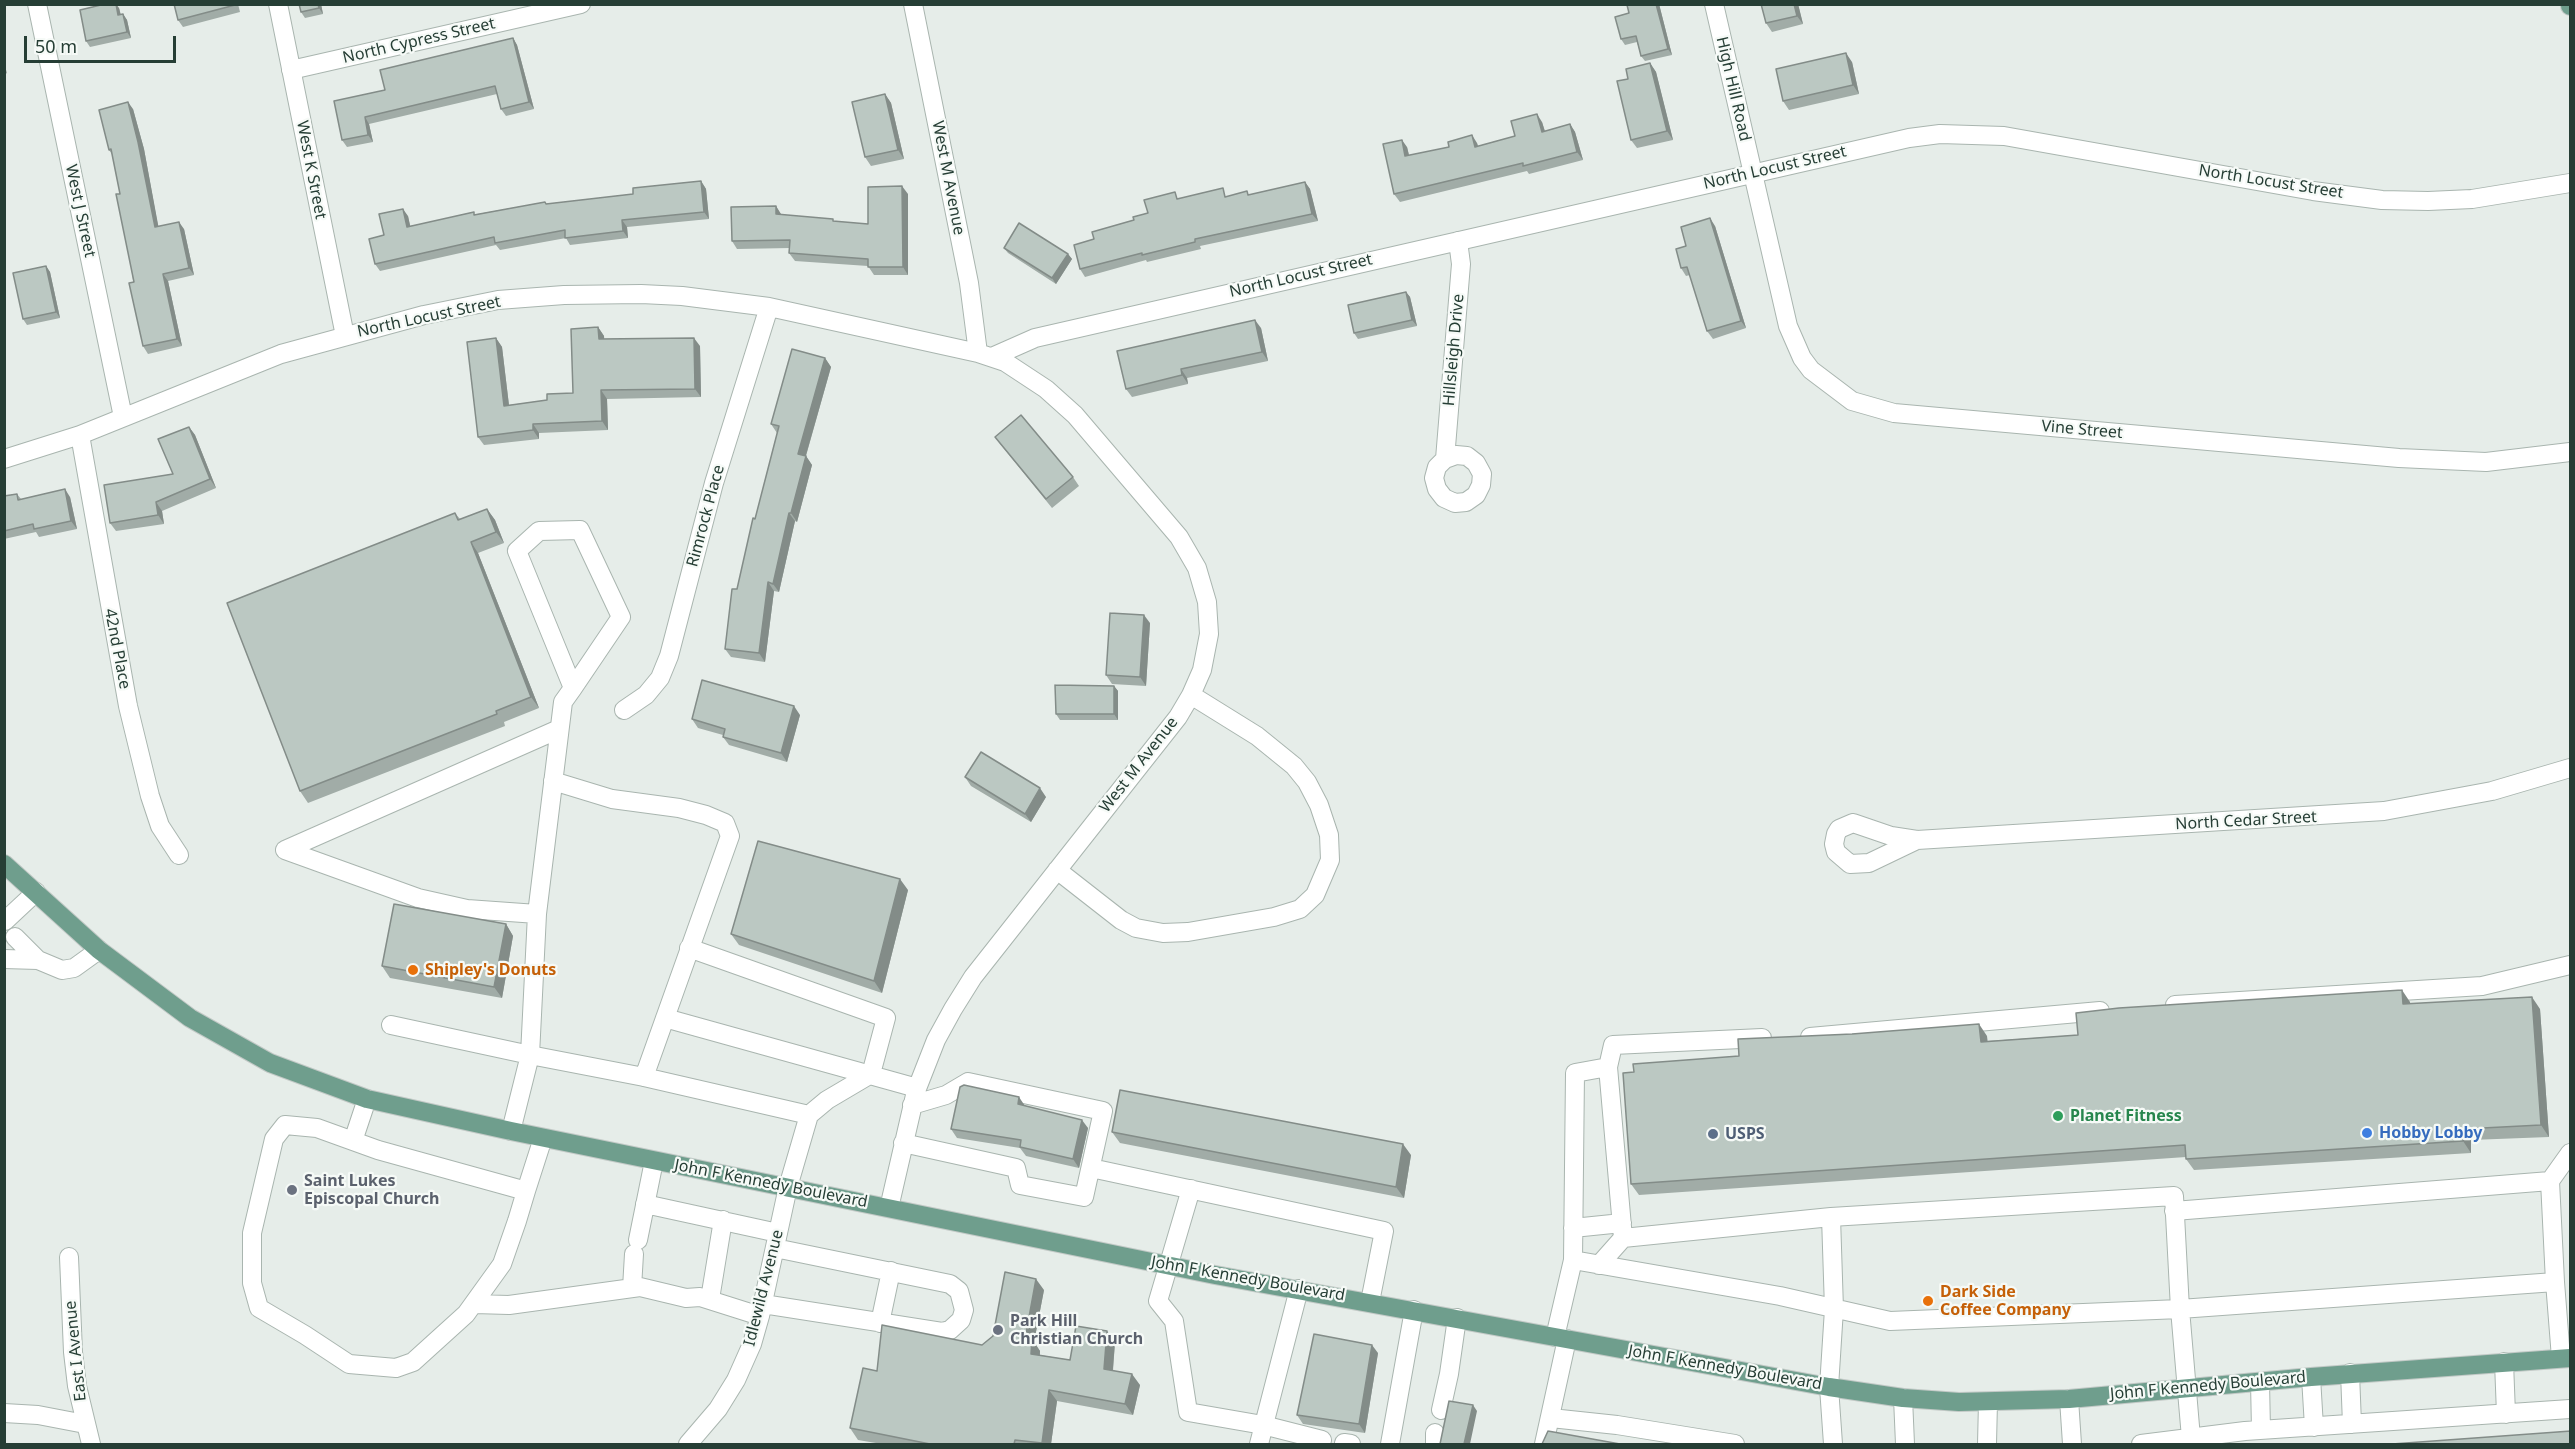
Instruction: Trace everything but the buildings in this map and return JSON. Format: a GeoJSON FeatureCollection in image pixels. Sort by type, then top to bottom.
{"type":"FeatureCollection","features":[{"type":"Feature","properties":{"kind":"main road","name":"John F Kennedy Boulevard"},"geometry":{"type":"LineString","coordinates":[[4,864],[99,950],[169,1004],[225,1039],[270,1063],[368,1100],[1170,1266],[1829,1387],[1903,1398],[1988,1402],[2069,1399],[2350,1373],[2566,1358]]}},
{"type":"Feature","properties":{"kind":"street","name":"West J Street"},"geometry":{"type":"LineString","coordinates":[[37,4],[123,417]]}},
{"type":"Feature","properties":{"kind":"street","name":"West K Street"},"geometry":{"type":"LineString","coordinates":[[278,4],[345,336]]}},
{"type":"Feature","properties":{"kind":"street","name":"North Cypress Street"},"geometry":{"type":"LineString","coordinates":[[291,70],[581,4]]}},
{"type":"Feature","properties":{"kind":"street","name":"West M Avenue"},"geometry":{"type":"LineString","coordinates":[[889,1208],[915,1096],[936,1040],[952,1009],[973,977],[1178,717],[1202,670],[1209,634],[1207,602],[1197,568],[1179,537],[1076,415],[1046,389],[1019,370],[985,355],[914,4]]}},
{"type":"Feature","properties":{"kind":"street","name":"High Hill Road"},"geometry":{"type":"LineString","coordinates":[[1714,4],[1752,173]]}},
{"type":"Feature","properties":{"kind":"street","name":"North Locust Street"},"geometry":{"type":"LineString","coordinates":[[4,459],[80,435],[245,367],[345,336],[424,315],[498,300],[564,295],[682,296],[769,307],[985,355],[1035,338],[1909,138],[1963,133],[2004,136],[2313,191],[2382,200],[2472,199],[2571,183]]}},
{"type":"Feature","properties":{"kind":"street","name":"Vine Street"},"geometry":{"type":"LineString","coordinates":[[1752,173],[1788,326],[1794,341],[1811,370],[1860,405],[1894,413],[2450,461],[2518,460],[2571,452]]}},
{"type":"Feature","properties":{"kind":"street","name":"Hillsleigh Drive"},"geometry":{"type":"LineString","coordinates":[[1445,459],[1461,264],[1458,241]]}},
{"type":"Feature","properties":{"kind":"street","name":"Rimrock Place"},"geometry":{"type":"LineString","coordinates":[[624,710],[646,695],[660,678],[669,656],[714,483],[769,307]]}},
{"type":"Feature","properties":{"kind":"street","name":"42nd Place"},"geometry":{"type":"LineString","coordinates":[[80,435],[128,706],[160,826],[179,855]]}},
{"type":"Feature","properties":{"kind":"street"},"geometry":{"type":"LineString","coordinates":[[511,1131],[530,1055],[537,914],[563,702],[573,688],[621,617],[580,530],[539,531],[517,551],[573,688]]}},
{"type":"Feature","properties":{"kind":"street"},"geometry":{"type":"LineString","coordinates":[[1058,870],[1121,920],[1136,927],[1163,933],[1188,932],[1274,917],[1300,909],[1315,895],[1330,860],[1329,835],[1319,806],[1307,782],[1294,766],[1257,736],[1191,695]]}},
{"type":"Feature","properties":{"kind":"street"},"geometry":{"type":"LineString","coordinates":[[537,914],[467,909],[418,898],[285,850],[560,729]]}},
{"type":"Feature","properties":{"kind":"street","name":"North Cedar Street"},"geometry":{"type":"LineString","coordinates":[[1917,840],[2384,811],[2492,791],[2571,768]]}},
{"type":"Feature","properties":{"kind":"street"},"geometry":{"type":"LineString","coordinates":[[553,782],[612,799],[679,808],[725,823],[730,836],[644,1077]]}},
{"type":"Feature","properties":{"kind":"street"},"geometry":{"type":"LineString","coordinates":[[36,892],[10,929],[38,960]]}},
{"type":"Feature","properties":{"kind":"street"},"geometry":{"type":"LineString","coordinates":[[391,1025],[644,1077],[808,1115],[871,1074],[886,1018],[689,948]]}},
{"type":"Feature","properties":{"kind":"street"},"geometry":{"type":"LineString","coordinates":[[4,959],[38,960],[62,970],[74,968],[99,950]]}},
{"type":"Feature","properties":{"kind":"street"},"geometry":{"type":"LineString","coordinates":[[2161,1005],[2482,986],[2571,965]]}},
{"type":"Feature","properties":{"kind":"street"},"geometry":{"type":"LineString","coordinates":[[1599,1265],[1622,1230],[1608,1067],[1613,1045],[1635,1042],[1791,1038],[2015,1020],[2114,1009]]}},
{"type":"Feature","properties":{"kind":"street"},"geometry":{"type":"LineString","coordinates":[[665,1018],[871,1074],[915,1096],[946,1095],[968,1082],[1103,1111],[1084,1197],[1020,1185],[1016,1168],[903,1143]]}},
{"type":"Feature","properties":{"kind":"street"},"geometry":{"type":"LineString","coordinates":[[1544,1444],[1551,1418],[1573,1260],[1575,1073],[1608,1067]]}},
{"type":"Feature","properties":{"kind":"street"},"geometry":{"type":"LineString","coordinates":[[353,1141],[368,1100]]}},
{"type":"Feature","properties":{"kind":"street","name":"Idlewild Avenue"},"geometry":{"type":"LineString","coordinates":[[688,1444],[718,1409],[736,1380],[752,1344],[762,1310],[788,1187],[808,1115]]}},
{"type":"Feature","properties":{"kind":"street"},"geometry":{"type":"LineString","coordinates":[[526,1191],[353,1141],[316,1128],[285,1125],[274,1139],[252,1233],[252,1283],[259,1308],[349,1364],[396,1368],[413,1362],[466,1314],[502,1264],[526,1191],[543,1138]]}},
{"type":"Feature","properties":{"kind":"street"},"geometry":{"type":"LineString","coordinates":[[2566,1358],[2550,1181],[2571,1153]]}},
{"type":"Feature","properties":{"kind":"street"},"geometry":{"type":"LineString","coordinates":[[632,1288],[636,1247],[654,1161]]}},
{"type":"Feature","properties":{"kind":"street"},"geometry":{"type":"LineString","coordinates":[[1091,1168],[1384,1231],[1370,1302]]}},
{"type":"Feature","properties":{"kind":"street"},"geometry":{"type":"LineString","coordinates":[[2174,1211],[2550,1181]]}},
{"type":"Feature","properties":{"kind":"street"},"geometry":{"type":"LineString","coordinates":[[1191,1190],[1158,1300],[1174,1321],[1188,1412],[1263,1425],[1322,1440]]}},
{"type":"Feature","properties":{"kind":"street"},"geometry":{"type":"LineString","coordinates":[[1573,1228],[1622,1230],[2174,1196],[2180,1309],[2191,1438]]}},
{"type":"Feature","properties":{"kind":"street"},"geometry":{"type":"LineString","coordinates":[[474,1304],[509,1305],[640,1287],[686,1298],[700,1297],[762,1310],[942,1332],[950,1330],[961,1320],[964,1310],[959,1291],[950,1284],[891,1271],[776,1240],[723,1220],[645,1204]]}},
{"type":"Feature","properties":{"kind":"street"},"geometry":{"type":"LineString","coordinates":[[1831,1217],[1834,1309],[1829,1387],[1833,1444]]}},
{"type":"Feature","properties":{"kind":"street"},"geometry":{"type":"LineString","coordinates":[[710,1299],[723,1220]]}},
{"type":"Feature","properties":{"kind":"street","name":"East I Avenue"},"geometry":{"type":"LineString","coordinates":[[69,1257],[73,1352],[85,1424],[91,1444]]}},
{"type":"Feature","properties":{"kind":"street"},"geometry":{"type":"LineString","coordinates":[[1573,1260],[1780,1296],[1890,1321],[2009,1318],[2180,1309],[2560,1277]]}},
{"type":"Feature","properties":{"kind":"street"},"geometry":{"type":"LineString","coordinates":[[880,1323],[891,1271]]}},
{"type":"Feature","properties":{"kind":"street"},"geometry":{"type":"LineString","coordinates":[[1259,1444],[1299,1289]]}},
{"type":"Feature","properties":{"kind":"street"},"geometry":{"type":"LineString","coordinates":[[1390,1444],[1414,1310]]}},
{"type":"Feature","properties":{"kind":"street"},"geometry":{"type":"LineString","coordinates":[[1441,1410],[1457,1318]]}},
{"type":"Feature","properties":{"kind":"street"},"geometry":{"type":"LineString","coordinates":[[2504,1362],[2506,1414]]}},
{"type":"Feature","properties":{"kind":"street"},"geometry":{"type":"LineString","coordinates":[[2350,1373],[2352,1424]]}},
{"type":"Feature","properties":{"kind":"street"},"geometry":{"type":"LineString","coordinates":[[2311,1377],[2314,1427]]}},
{"type":"Feature","properties":{"kind":"street"},"geometry":{"type":"LineString","coordinates":[[2260,1382],[2261,1430]]}},
{"type":"Feature","properties":{"kind":"street"},"geometry":{"type":"LineString","coordinates":[[1903,1398],[1905,1444]]}},
{"type":"Feature","properties":{"kind":"street"},"geometry":{"type":"LineString","coordinates":[[2069,1399],[2072,1444]]}},
{"type":"Feature","properties":{"kind":"street"},"geometry":{"type":"LineString","coordinates":[[1987,1444],[1988,1402]]}},
{"type":"Feature","properties":{"kind":"street"},"geometry":{"type":"LineString","coordinates":[[2141,1444],[2261,1430],[2571,1409]]}},
{"type":"Feature","properties":{"kind":"street"},"geometry":{"type":"LineString","coordinates":[[4,1413],[38,1415],[85,1424]]}},
{"type":"Feature","properties":{"kind":"street"},"geometry":{"type":"LineString","coordinates":[[1551,1418],[1617,1425],[1735,1444]]}},
{"type":"Feature","properties":{"kind":"place","name":"Shipley's Donuts"},"geometry":{"type":"Point","coordinates":[413,970]}},
{"type":"Feature","properties":{"kind":"place","name":"Planet Fitness"},"geometry":{"type":"Point","coordinates":[2058,1116]}},
{"type":"Feature","properties":{"kind":"place","name":"Hobby Lobby"},"geometry":{"type":"Point","coordinates":[2367,1133]}},
{"type":"Feature","properties":{"kind":"place","name":"USPS"},"geometry":{"type":"Point","coordinates":[1713,1134]}},
{"type":"Feature","properties":{"kind":"place","name":"Saint Lukes Episcopal Church"},"geometry":{"type":"Point","coordinates":[292,1190]}},
{"type":"Feature","properties":{"kind":"place","name":"Dark Side Coffee Company"},"geometry":{"type":"Point","coordinates":[1928,1301]}},
{"type":"Feature","properties":{"kind":"place","name":"Park Hill Christian Church"},"geometry":{"type":"Point","coordinates":[998,1330]}}]}
